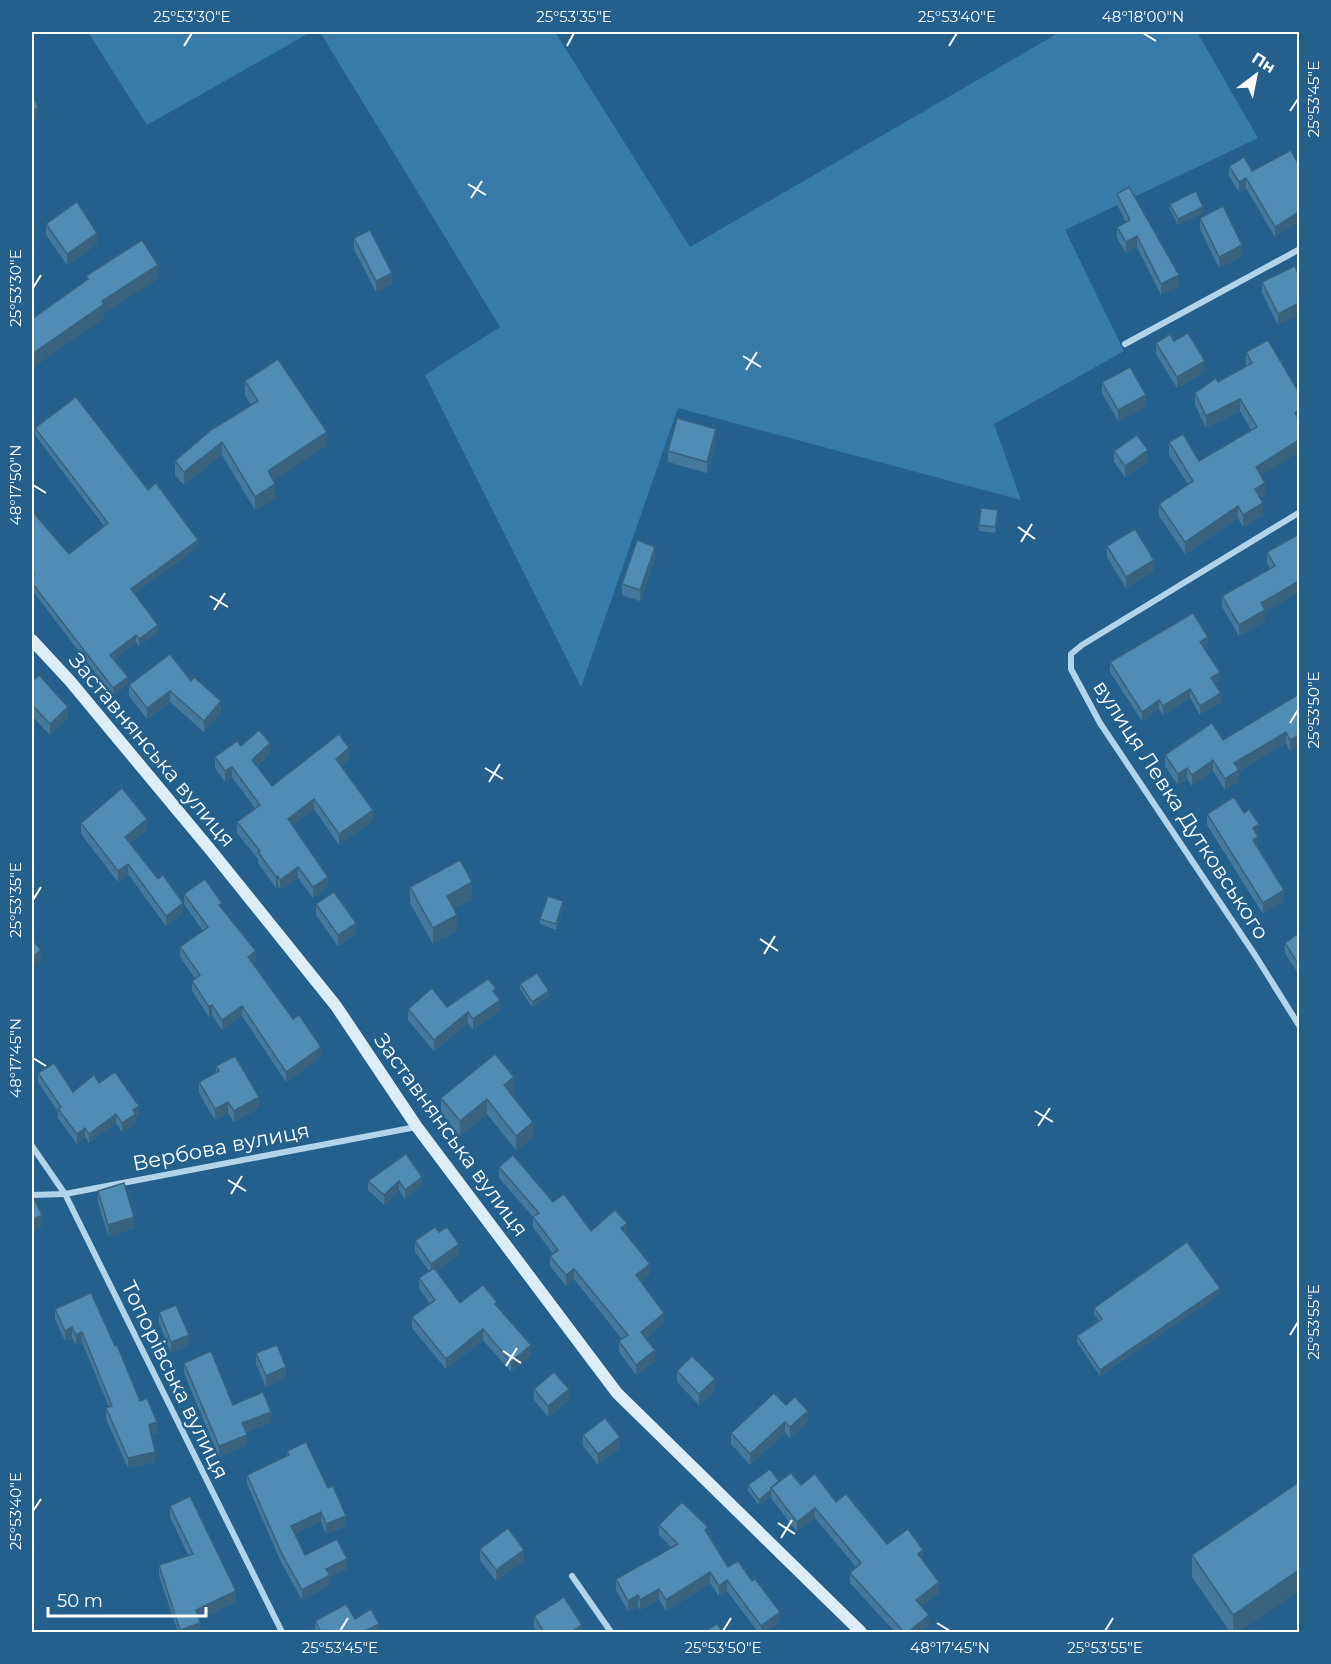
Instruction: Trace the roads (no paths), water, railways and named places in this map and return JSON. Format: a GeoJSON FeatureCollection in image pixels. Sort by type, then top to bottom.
{"type":"FeatureCollection","features":[{"type":"Feature","properties":{"kind":"street"},"geometry":{"type":"LineString","coordinates":[[1125,344],[1299,249]]}},
{"type":"Feature","properties":{"kind":"street","name":"вулиця Левка Дутковського"},"geometry":{"type":"LineString","coordinates":[[1299,512],[1082,645],[1071,654],[1071,669],[1100,723],[1255,955],[1299,1027]]}},
{"type":"Feature","properties":{"kind":"street","name":"Заставнянська вулиця"},"geometry":{"type":"LineString","coordinates":[[32,640],[70,681],[198,835],[336,1006],[417,1127],[617,1393],[861,1632]]}},
{"type":"Feature","properties":{"kind":"street","name":"Вербова вулиця"},"geometry":{"type":"LineString","coordinates":[[32,1195],[65,1194],[417,1127]]}},
{"type":"Feature","properties":{"kind":"street","name":"Топорівська вулиця"},"geometry":{"type":"LineString","coordinates":[[32,1146],[65,1194],[282,1632]]}},
{"type":"Feature","properties":{"kind":"street"},"geometry":{"type":"LineString","coordinates":[[572,1576],[611,1632]]}}]}
